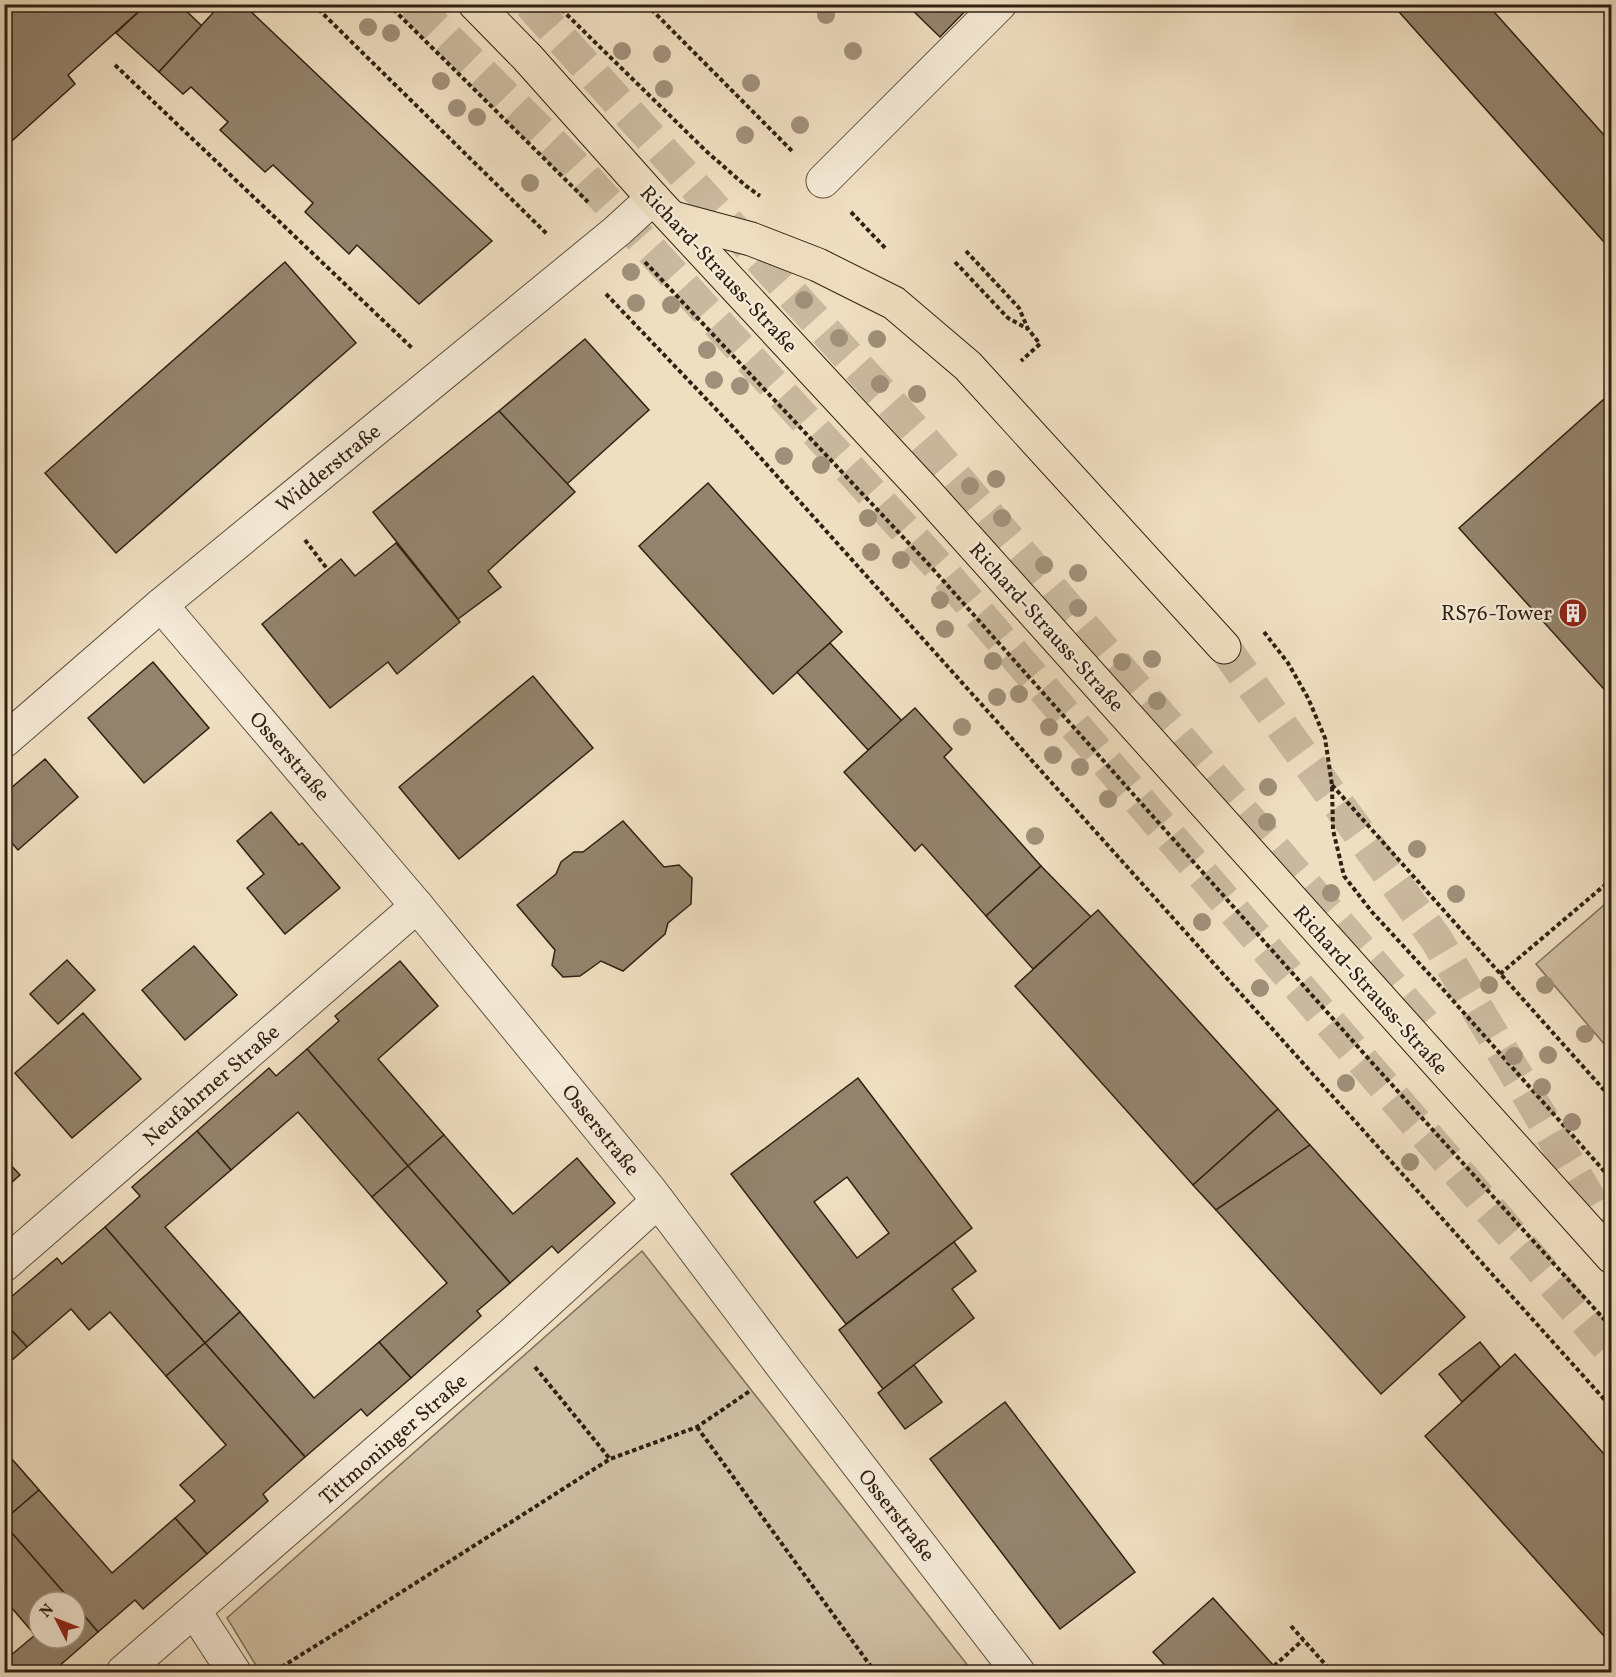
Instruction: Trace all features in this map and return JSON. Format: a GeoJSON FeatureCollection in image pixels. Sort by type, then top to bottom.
{"type":"FeatureCollection","features":[{"type":"Feature","properties":{"kind":"main road","name":"Richard-Strauss-Straße"},"geometry":{"type":"LineString","coordinates":[[475,4],[527,57],[663,208],[924,490],[1611,1257]]}},
{"type":"Feature","properties":{"kind":"main road"},"geometry":{"type":"LineString","coordinates":[[663,208],[818,265],[894,303],[968,366],[1224,647]]}},
{"type":"Feature","properties":{"kind":"street"},"geometry":{"type":"LineString","coordinates":[[823,181],[1000,4]]}},
{"type":"Feature","properties":{"kind":"street","name":"Widderstraße"},"geometry":{"type":"LineString","coordinates":[[4,741],[161,605],[616,231],[663,208]]}},
{"type":"Feature","properties":{"kind":"street","name":"Osserstraße"},"geometry":{"type":"LineString","coordinates":[[161,605],[417,906],[658,1201],[1018,1672]]}},
{"type":"Feature","properties":{"kind":"street","name":"Neufahrner Straße"},"geometry":{"type":"LineString","coordinates":[[4,1265],[417,906]]}},
{"type":"Feature","properties":{"kind":"street","name":"Tittmoninger Straße"},"geometry":{"type":"LineString","coordinates":[[123,1672],[195,1612],[510,1336],[658,1201]]}},
{"type":"Feature","properties":{"kind":"street"},"geometry":{"type":"LineString","coordinates":[[195,1612],[234,1672]]}},
{"type":"Feature","properties":{"kind":"path"},"geometry":{"type":"LineString","coordinates":[[313,4],[576,264],[741,436],[1611,1408]]}},
{"type":"Feature","properties":{"kind":"path"},"geometry":{"type":"LineString","coordinates":[[388,4],[616,231],[932,568],[1611,1328]]}},
{"type":"Feature","properties":{"kind":"path"},"geometry":{"type":"LineString","coordinates":[[556,4],[706,151],[762,197]]}},
{"type":"Feature","properties":{"kind":"path"},"geometry":{"type":"LineString","coordinates":[[646,4],[823,181],[892,255],[881,251]]}},
{"type":"Feature","properties":{"kind":"path"},"geometry":{"type":"LineString","coordinates":[[766,4],[797,10]]}},
{"type":"Feature","properties":{"kind":"path"},"geometry":{"type":"LineString","coordinates":[[115,65],[419,354]]}},
{"type":"Feature","properties":{"kind":"path"},"geometry":{"type":"LineString","coordinates":[[966,251],[1019,308],[1028,329],[1040,344],[1018,364]]}},
{"type":"Feature","properties":{"kind":"path"},"geometry":{"type":"LineString","coordinates":[[955,262],[1008,318],[1028,329]]}},
{"type":"Feature","properties":{"kind":"path"},"geometry":{"type":"LineString","coordinates":[[302,535],[328,570]]}},
{"type":"Feature","properties":{"kind":"path"},"geometry":{"type":"LineString","coordinates":[[1611,1099],[1332,785],[1333,830],[1344,876],[1372,912],[1611,1180]]}},
{"type":"Feature","properties":{"kind":"path"},"geometry":{"type":"LineString","coordinates":[[1500,974],[1611,879]]}},
{"type":"Feature","properties":{"kind":"path"},"geometry":{"type":"LineString","coordinates":[[510,1336],[610,1459]]}},
{"type":"Feature","properties":{"kind":"path"},"geometry":{"type":"LineString","coordinates":[[272,1672],[610,1459],[697,1427],[751,1391]]}},
{"type":"Feature","properties":{"kind":"path"},"geometry":{"type":"LineString","coordinates":[[697,1427],[875,1672]]}},
{"type":"Feature","properties":{"kind":"path"},"geometry":{"type":"LineString","coordinates":[[1291,1626],[1332,1672]]}},
{"type":"Feature","properties":{"kind":"path"},"geometry":{"type":"LineString","coordinates":[[1274,1666],[1303,1640]]}},
{"type":"Feature","properties":{"kind":"shaded area"},"geometry":{"type":"Polygon","coordinates":[[[1611,899],[1611,1052],[1536,964],[1611,899]]]}},
{"type":"Feature","properties":{"kind":"shaded area"},"geometry":{"type":"Polygon","coordinates":[[[642,1251],[973,1672],[260,1672],[227,1618],[642,1251]]]}},
{"type":"Feature","properties":{"kind":"building"},"geometry":{"type":"Polygon","coordinates":[[[12,4],[147,4],[68,75],[75,84],[4,148],[4,11],[12,4]]]}},
{"type":"Feature","properties":{"kind":"building"},"geometry":{"type":"Polygon","coordinates":[[[147,4],[179,4],[202,26],[159,72],[116,33],[147,4]]]}},
{"type":"Feature","properties":{"kind":"building"},"geometry":{"type":"Polygon","coordinates":[[[221,4],[243,4],[492,241],[419,304],[357,245],[349,254],[305,212],[313,203],[273,165],[265,172],[220,130],[228,122],[191,87],[183,94],[159,72],[221,4]]]}},
{"type":"Feature","properties":{"kind":"building"},"geometry":{"type":"Polygon","coordinates":[[[906,4],[972,4],[940,37],[906,4]]]}},
{"type":"Feature","properties":{"kind":"building"},"geometry":{"type":"Polygon","coordinates":[[[1392,4],[1487,4],[1612,144],[1612,251],[1392,4]]]}},
{"type":"Feature","properties":{"kind":"building"},"geometry":{"type":"Polygon","coordinates":[[[285,262],[356,343],[116,553],[45,473],[285,262]]]}},
{"type":"Feature","properties":{"kind":"building"},"geometry":{"type":"Polygon","coordinates":[[[585,339],[649,410],[567,484],[499,411],[585,339]]]}},
{"type":"Feature","properties":{"kind":"building","name":"RS76-Tower"},"geometry":{"type":"Polygon","coordinates":[[[1612,392],[1612,698],[1459,528],[1612,392]]]}},
{"type":"Feature","properties":{"kind":"building"},"geometry":{"type":"Polygon","coordinates":[[[499,411],[575,492],[488,571],[501,587],[458,619],[373,512],[499,411]]]}},
{"type":"Feature","properties":{"kind":"building"},"geometry":{"type":"Polygon","coordinates":[[[708,483],[842,632],[773,694],[639,546],[708,483]]]}},
{"type":"Feature","properties":{"kind":"building"},"geometry":{"type":"Polygon","coordinates":[[[396,543],[460,622],[397,674],[388,662],[330,708],[262,624],[341,559],[355,576],[396,543]]]}},
{"type":"Feature","properties":{"kind":"building"},"geometry":{"type":"Polygon","coordinates":[[[830,643],[902,721],[868,750],[797,672],[830,643]]]}},
{"type":"Feature","properties":{"kind":"building"},"geometry":{"type":"Polygon","coordinates":[[[153,662],[209,728],[144,783],[88,718],[153,662]]]}},
{"type":"Feature","properties":{"kind":"building"},"geometry":{"type":"Polygon","coordinates":[[[533,676],[593,748],[459,859],[399,787],[533,676]]]}},
{"type":"Feature","properties":{"kind":"building"},"geometry":{"type":"Polygon","coordinates":[[[915,708],[952,749],[944,757],[1041,866],[986,916],[922,844],[915,851],[844,772],[915,708]]]}},
{"type":"Feature","properties":{"kind":"building"},"geometry":{"type":"Polygon","coordinates":[[[45,759],[78,797],[18,850],[4,834],[4,794],[45,759]]]}},
{"type":"Feature","properties":{"kind":"building"},"geometry":{"type":"Polygon","coordinates":[[[271,812],[299,845],[302,843],[340,888],[285,934],[247,888],[264,874],[237,841],[271,812]]]}},
{"type":"Feature","properties":{"kind":"building"},"geometry":{"type":"Polygon","coordinates":[[[623,821],[664,867],[679,865],[692,878],[691,904],[668,923],[665,934],[623,971],[601,961],[580,976],[563,977],[552,965],[555,950],[517,905],[556,874],[561,862],[574,852],[583,852],[623,821]]]}},
{"type":"Feature","properties":{"kind":"building"},"geometry":{"type":"Polygon","coordinates":[[[1041,866],[1091,917],[1033,969],[986,916],[1041,866]]]}},
{"type":"Feature","properties":{"kind":"building"},"geometry":{"type":"Polygon","coordinates":[[[1098,910],[1278,1109],[1193,1185],[1015,986],[1098,910]]]}},
{"type":"Feature","properties":{"kind":"building"},"geometry":{"type":"Polygon","coordinates":[[[194,946],[237,995],[185,1040],[142,990],[194,946]]]}},
{"type":"Feature","properties":{"kind":"building"},"geometry":{"type":"Polygon","coordinates":[[[67,960],[95,990],[58,1024],[30,994],[67,960]]]}},
{"type":"Feature","properties":{"kind":"building"},"geometry":{"type":"Polygon","coordinates":[[[400,961],[438,1006],[378,1059],[444,1135],[408,1166],[307,1049],[339,1021],[335,1016],[400,961]]]}},
{"type":"Feature","properties":{"kind":"building"},"geometry":{"type":"Polygon","coordinates":[[[83,1013],[141,1079],[72,1138],[15,1073],[83,1013]]]}},
{"type":"Feature","properties":{"kind":"building"},"geometry":{"type":"Polygon","coordinates":[[[307,1049],[408,1166],[372,1197],[298,1112],[231,1170],[197,1131],[269,1068],[276,1076],[307,1049]]]}},
{"type":"Feature","properties":{"kind":"building"},"geometry":{"type":"Polygon","coordinates":[[[858,1078],[972,1228],[846,1324],[731,1174],[858,1078]],[[847,1177],[814,1202],[857,1258],[889,1233],[847,1177]]]}},
{"type":"Feature","properties":{"kind":"building"},"geometry":{"type":"Polygon","coordinates":[[[1278,1109],[1310,1145],[1216,1210],[1193,1185],[1278,1109]]]}},
{"type":"Feature","properties":{"kind":"building"},"geometry":{"type":"Polygon","coordinates":[[[197,1131],[231,1170],[165,1227],[240,1312],[205,1343],[105,1227],[140,1196],[132,1187],[197,1131]]]}},
{"type":"Feature","properties":{"kind":"building"},"geometry":{"type":"Polygon","coordinates":[[[444,1135],[513,1214],[577,1158],[615,1203],[558,1253],[552,1246],[510,1283],[408,1166],[444,1135]]]}},
{"type":"Feature","properties":{"kind":"building"},"geometry":{"type":"Polygon","coordinates":[[[1310,1145],[1465,1317],[1381,1394],[1216,1210],[1310,1145]]]}},
{"type":"Feature","properties":{"kind":"building"},"geometry":{"type":"Polygon","coordinates":[[[4,1158],[20,1175],[4,1189],[4,1158]]]}},
{"type":"Feature","properties":{"kind":"building"},"geometry":{"type":"Polygon","coordinates":[[[408,1166],[510,1283],[477,1311],[481,1316],[411,1378],[379,1342],[447,1283],[372,1197],[408,1166]]]}},
{"type":"Feature","properties":{"kind":"building"},"geometry":{"type":"Polygon","coordinates":[[[105,1227],[205,1343],[166,1376],[110,1312],[89,1330],[71,1309],[27,1347],[4,1322],[4,1303],[57,1258],[62,1264],[105,1227]]]}},
{"type":"Feature","properties":{"kind":"building"},"geometry":{"type":"Polygon","coordinates":[[[954,1242],[976,1271],[952,1289],[974,1318],[883,1389],[839,1330],[954,1242]]]}},
{"type":"Feature","properties":{"kind":"building"},"geometry":{"type":"Polygon","coordinates":[[[240,1312],[314,1398],[379,1342],[411,1378],[367,1416],[361,1409],[305,1457],[205,1343],[240,1312]]]}},
{"type":"Feature","properties":{"kind":"building"},"geometry":{"type":"Polygon","coordinates":[[[4,1322],[27,1347],[4,1367],[4,1322]]]}},
{"type":"Feature","properties":{"kind":"building"},"geometry":{"type":"Polygon","coordinates":[[[1480,1342],[1500,1367],[1462,1402],[1439,1374],[1480,1342]]]}},
{"type":"Feature","properties":{"kind":"building"},"geometry":{"type":"Polygon","coordinates":[[[205,1343],[305,1457],[263,1494],[268,1501],[207,1554],[175,1518],[195,1501],[180,1485],[226,1445],[166,1376],[205,1343]]]}},
{"type":"Feature","properties":{"kind":"building"},"geometry":{"type":"Polygon","coordinates":[[[1515,1354],[1612,1463],[1612,1645],[1425,1436],[1515,1354]]]}},
{"type":"Feature","properties":{"kind":"building"},"geometry":{"type":"Polygon","coordinates":[[[914,1365],[942,1402],[905,1429],[878,1393],[914,1365]]]}},
{"type":"Feature","properties":{"kind":"building"},"geometry":{"type":"Polygon","coordinates":[[[1005,1402],[1135,1572],[1060,1629],[930,1459],[1005,1402]]]}},
{"type":"Feature","properties":{"kind":"building"},"geometry":{"type":"Polygon","coordinates":[[[4,1450],[39,1490],[4,1520],[4,1450]]]}},
{"type":"Feature","properties":{"kind":"building"},"geometry":{"type":"Polygon","coordinates":[[[39,1490],[112,1573],[175,1518],[207,1554],[143,1609],[135,1600],[98,1632],[87,1619],[87,1590],[62,1590],[4,1524],[4,1520],[39,1490]]]}},
{"type":"Feature","properties":{"kind":"building"},"geometry":{"type":"Polygon","coordinates":[[[4,1524],[62,1590],[27,1590],[27,1626],[4,1599],[4,1524]]]}},
{"type":"Feature","properties":{"kind":"building"},"geometry":{"type":"Polygon","coordinates":[[[1213,1598],[1279,1672],[1171,1672],[1153,1652],[1213,1598]]]}},
{"type":"Feature","properties":{"kind":"building"},"geometry":{"type":"Polygon","coordinates":[[[87,1619],[98,1632],[87,1642],[87,1619]]]}},
{"type":"Feature","properties":{"kind":"building"},"geometry":{"type":"Polygon","coordinates":[[[27,1642],[27,1650],[78,1650],[57,1668],[62,1672],[4,1672],[4,1661],[27,1642]]]}},
{"type":"Feature","properties":{"kind":"tunnel"},"geometry":{"type":"LineString","coordinates":[[413,4],[574,165],[939,567],[1612,1352]]}},
{"type":"Feature","properties":{"kind":"tunnel"},"geometry":{"type":"LineString","coordinates":[[530,4],[922,438],[1433,1034]]}},
{"type":"Feature","properties":{"kind":"tunnel"},"geometry":{"type":"LineString","coordinates":[[1224,647],[1436,939],[1612,1237]]}},
{"type":"Feature","properties":{"kind":"place","name":"RS76-Tower"},"geometry":{"type":"Point","coordinates":[1573,613]}}]}
